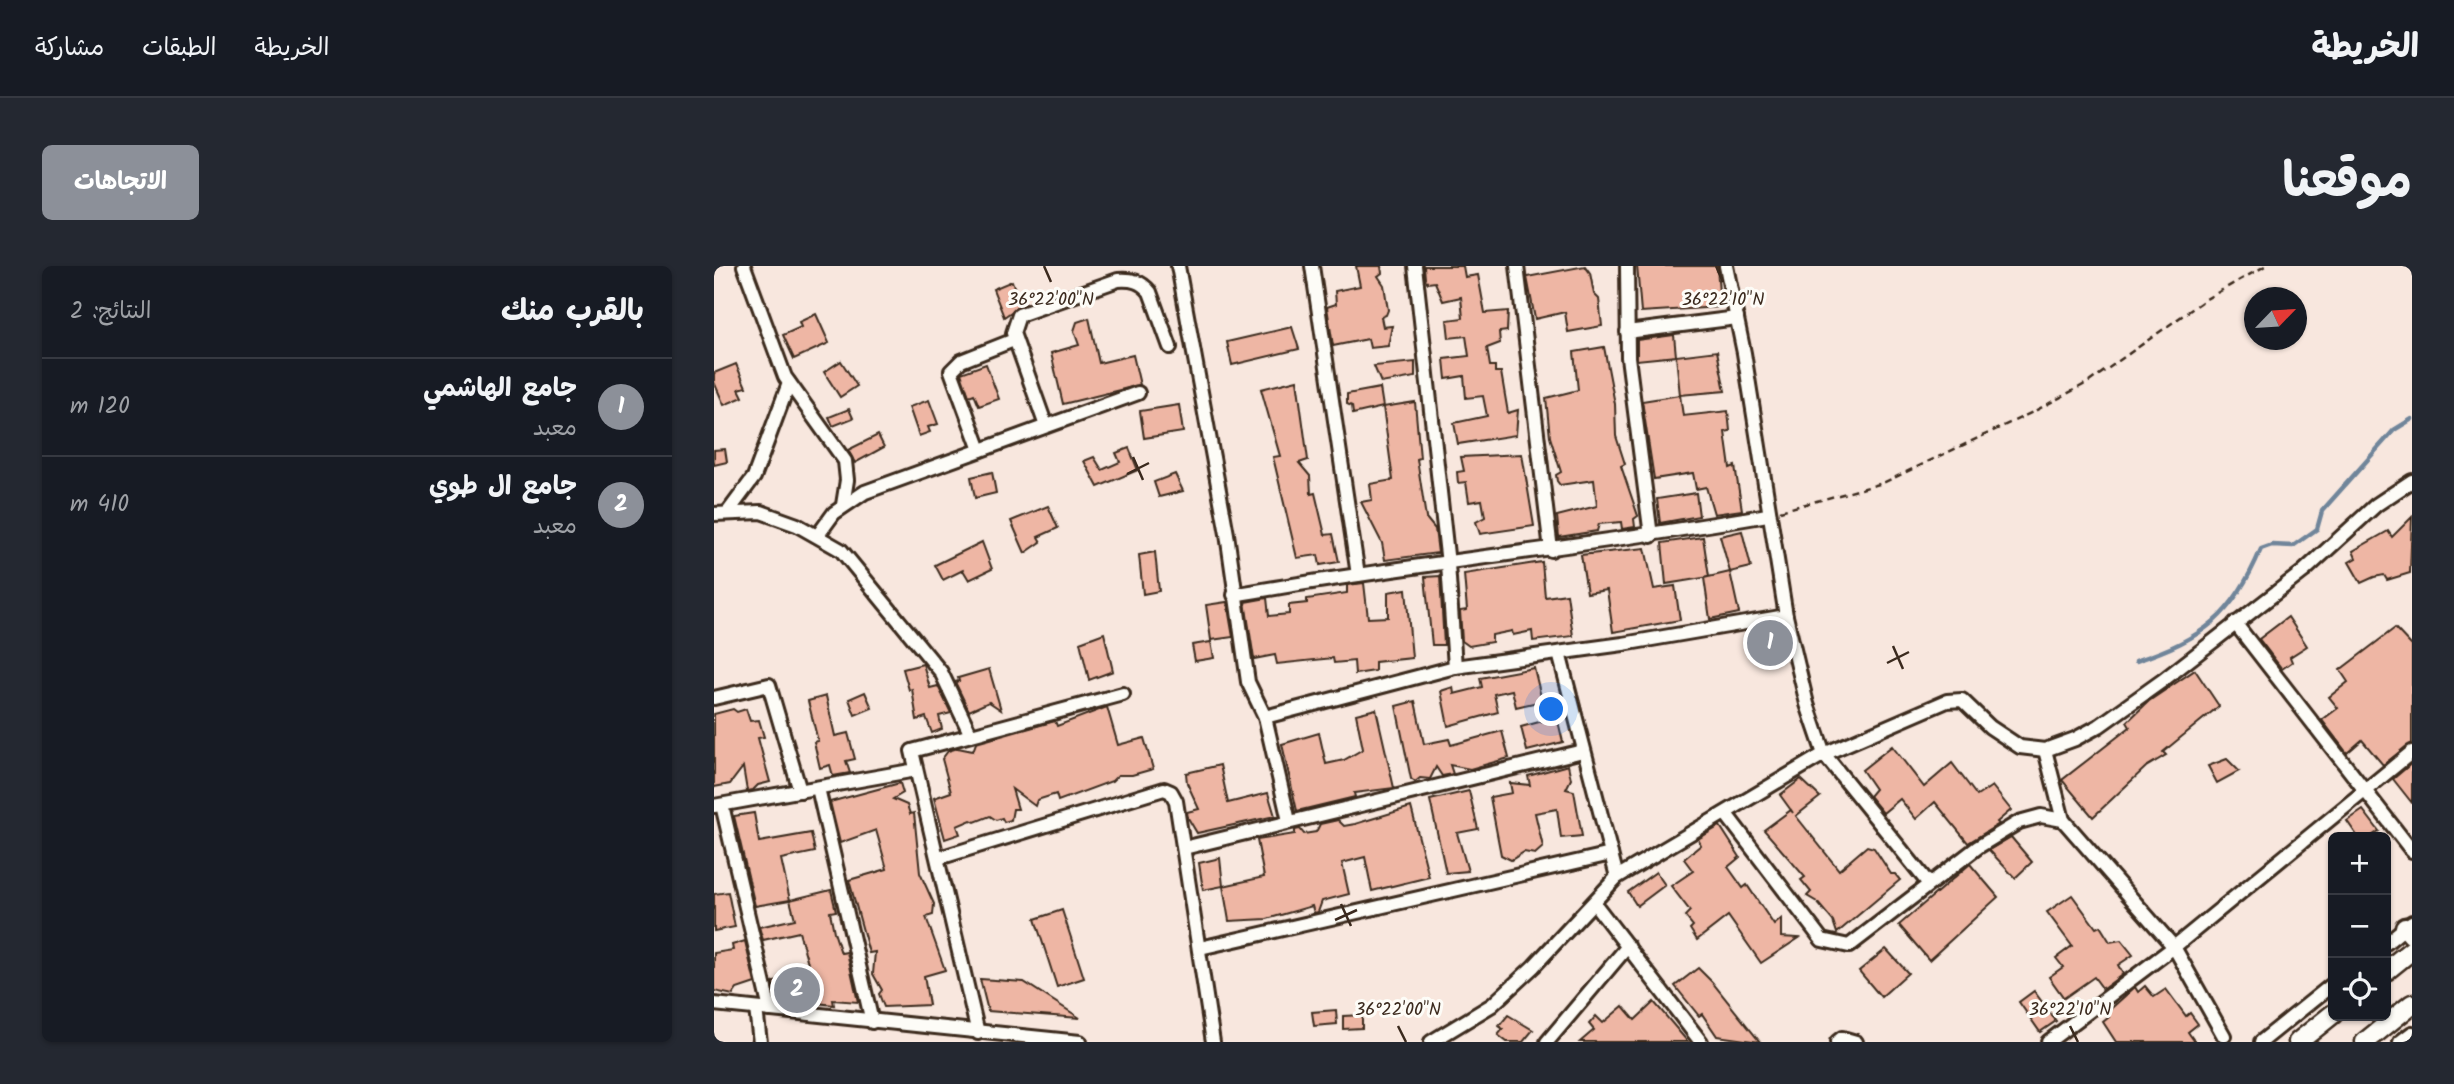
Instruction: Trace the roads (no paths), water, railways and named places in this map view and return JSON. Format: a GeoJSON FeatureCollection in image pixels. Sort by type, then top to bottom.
{"type":"FeatureCollection","features":[{"type":"Feature","properties":{"kind":"main road"},"geometry":{"type":"LineString","coordinates":[[2391,967],[2412,950]]}},
{"type":"Feature","properties":{"kind":"main road"},"geometry":{"type":"LineString","coordinates":[[2365,1042],[2412,1004]]}},
{"type":"Feature","properties":{"kind":"main road"},"geometry":{"type":"LineString","coordinates":[[2298,1042],[2328,1018]]}},
{"type":"Feature","properties":{"kind":"street"},"geometry":{"type":"LineString","coordinates":[[744,266],[761,320],[789,383],[845,461],[848,480],[843,505]]}},
{"type":"Feature","properties":{"kind":"street"},"geometry":{"type":"LineString","coordinates":[[1178,266],[1227,534],[1248,682],[1265,717],[1289,821]]}},
{"type":"Feature","properties":{"kind":"street"},"geometry":{"type":"LineString","coordinates":[[1312,266],[1357,575]]}},
{"type":"Feature","properties":{"kind":"street"},"geometry":{"type":"LineString","coordinates":[[1415,266],[1448,564],[1455,667]]}},
{"type":"Feature","properties":{"kind":"street"},"geometry":{"type":"LineString","coordinates":[[1517,266],[1551,550]]}},
{"type":"Feature","properties":{"kind":"street"},"geometry":{"type":"LineString","coordinates":[[1626,266],[1628,357],[1651,536]]}},
{"type":"Feature","properties":{"kind":"street"},"geometry":{"type":"LineString","coordinates":[[1726,266],[1737,318],[1767,515],[1786,616],[1807,704],[1824,754],[1929,884]]}},
{"type":"Feature","properties":{"kind":"street"},"geometry":{"type":"LineString","coordinates":[[1046,426],[1014,340],[1012,327],[1019,315],[1118,280],[1129,280],[1145,286],[1150,292],[1170,348]]}},
{"type":"Feature","properties":{"kind":"street"},"geometry":{"type":"LineString","coordinates":[[1627,332],[1737,318]]}},
{"type":"Feature","properties":{"kind":"street"},"geometry":{"type":"LineString","coordinates":[[980,450],[951,371],[961,361],[1014,340]]}},
{"type":"Feature","properties":{"kind":"street"},"geometry":{"type":"LineString","coordinates":[[728,512],[754,477],[789,383]]}},
{"type":"Feature","properties":{"kind":"street"},"geometry":{"type":"LineString","coordinates":[[818,535],[843,505],[865,492],[1138,393]]}},
{"type":"Feature","properties":{"kind":"street"},"geometry":{"type":"LineString","coordinates":[[1431,1042],[1492,1005],[1617,877],[1824,754],[1947,701],[1962,700],[1990,727],[2020,747],[2045,750],[2099,726],[2304,571],[2376,505],[2412,481]]}},
{"type":"Feature","properties":{"kind":"street"},"geometry":{"type":"LineString","coordinates":[[714,514],[761,512],[818,535],[841,550],[941,672],[970,733]]}},
{"type":"Feature","properties":{"kind":"street"},"geometry":{"type":"LineString","coordinates":[[1234,595],[1357,575],[1651,536],[1767,515]]}},
{"type":"Feature","properties":{"kind":"street"},"geometry":{"type":"LineString","coordinates":[[1265,717],[1455,667],[1786,616]]}},
{"type":"Feature","properties":{"kind":"street"},"geometry":{"type":"LineString","coordinates":[[2235,623],[2412,851]]}},
{"type":"Feature","properties":{"kind":"street"},"geometry":{"type":"LineString","coordinates":[[1559,653],[1617,877]]}},
{"type":"Feature","properties":{"kind":"street"},"geometry":{"type":"LineString","coordinates":[[714,698],[769,685],[800,791]]}},
{"type":"Feature","properties":{"kind":"street"},"geometry":{"type":"LineString","coordinates":[[978,1033],[912,751],[970,733],[1123,694]]}},
{"type":"Feature","properties":{"kind":"street"},"geometry":{"type":"LineString","coordinates":[[2045,750],[2063,820],[2174,947],[2224,1037]]}},
{"type":"Feature","properties":{"kind":"street"},"geometry":{"type":"LineString","coordinates":[[1184,848],[1583,751]]}},
{"type":"Feature","properties":{"kind":"street"},"geometry":{"type":"LineString","coordinates":[[2048,1042],[2174,947],[2412,752]]}},
{"type":"Feature","properties":{"kind":"street"},"geometry":{"type":"LineString","coordinates":[[770,1010],[718,806],[916,770]]}},
{"type":"Feature","properties":{"kind":"street"},"geometry":{"type":"LineString","coordinates":[[818,788],[872,1022]]}},
{"type":"Feature","properties":{"kind":"street"},"geometry":{"type":"LineString","coordinates":[[939,858],[1164,789],[1171,792],[1176,800],[1213,1042]]}},
{"type":"Feature","properties":{"kind":"street"},"geometry":{"type":"LineString","coordinates":[[1726,814],[1822,940],[1834,945],[1849,946],[1978,847],[2019,822],[2041,816],[2063,820]]}},
{"type":"Feature","properties":{"kind":"street"},"geometry":{"type":"LineString","coordinates":[[1200,948],[1611,854]]}},
{"type":"Feature","properties":{"kind":"street"},"geometry":{"type":"LineString","coordinates":[[1594,903],[1701,1042]]}},
{"type":"Feature","properties":{"kind":"street"},"geometry":{"type":"LineString","coordinates":[[2391,940],[2410,928]]}},
{"type":"Feature","properties":{"kind":"street"},"geometry":{"type":"LineString","coordinates":[[1547,1042],[1628,946]]}},
{"type":"Feature","properties":{"kind":"street"},"geometry":{"type":"LineString","coordinates":[[2261,1042],[2328,988]]}},
{"type":"Feature","properties":{"kind":"street"},"geometry":{"type":"LineString","coordinates":[[714,1004],[978,1033],[1005,1039],[1080,1042]]}},
{"type":"Feature","properties":{"kind":"street"},"geometry":{"type":"LineString","coordinates":[[755,1009],[760,1042]]}},
{"type":"Feature","properties":{"kind":"street"},"geometry":{"type":"LineString","coordinates":[[2400,1042],[2412,1032]]}},
{"type":"Feature","properties":{"kind":"street"},"geometry":{"type":"LineString","coordinates":[[1837,1042],[1842,1038],[1856,1042]]}},
{"type":"Feature","properties":{"kind":"waterway"},"geometry":{"type":"LineString","coordinates":[[2136,661],[2180,643],[2214,622],[2239,592],[2261,549],[2272,545],[2293,546],[2317,529],[2322,511],[2394,430],[2412,419]]}},
{"type":"Feature","properties":{"kind":"place","name":"جامع الهاشمي"},"geometry":{"type":"Point","coordinates":[1770,643]}},
{"type":"Feature","properties":{"kind":"place","name":"جامع ال طوي"},"geometry":{"type":"Point","coordinates":[797,990]}}]}
